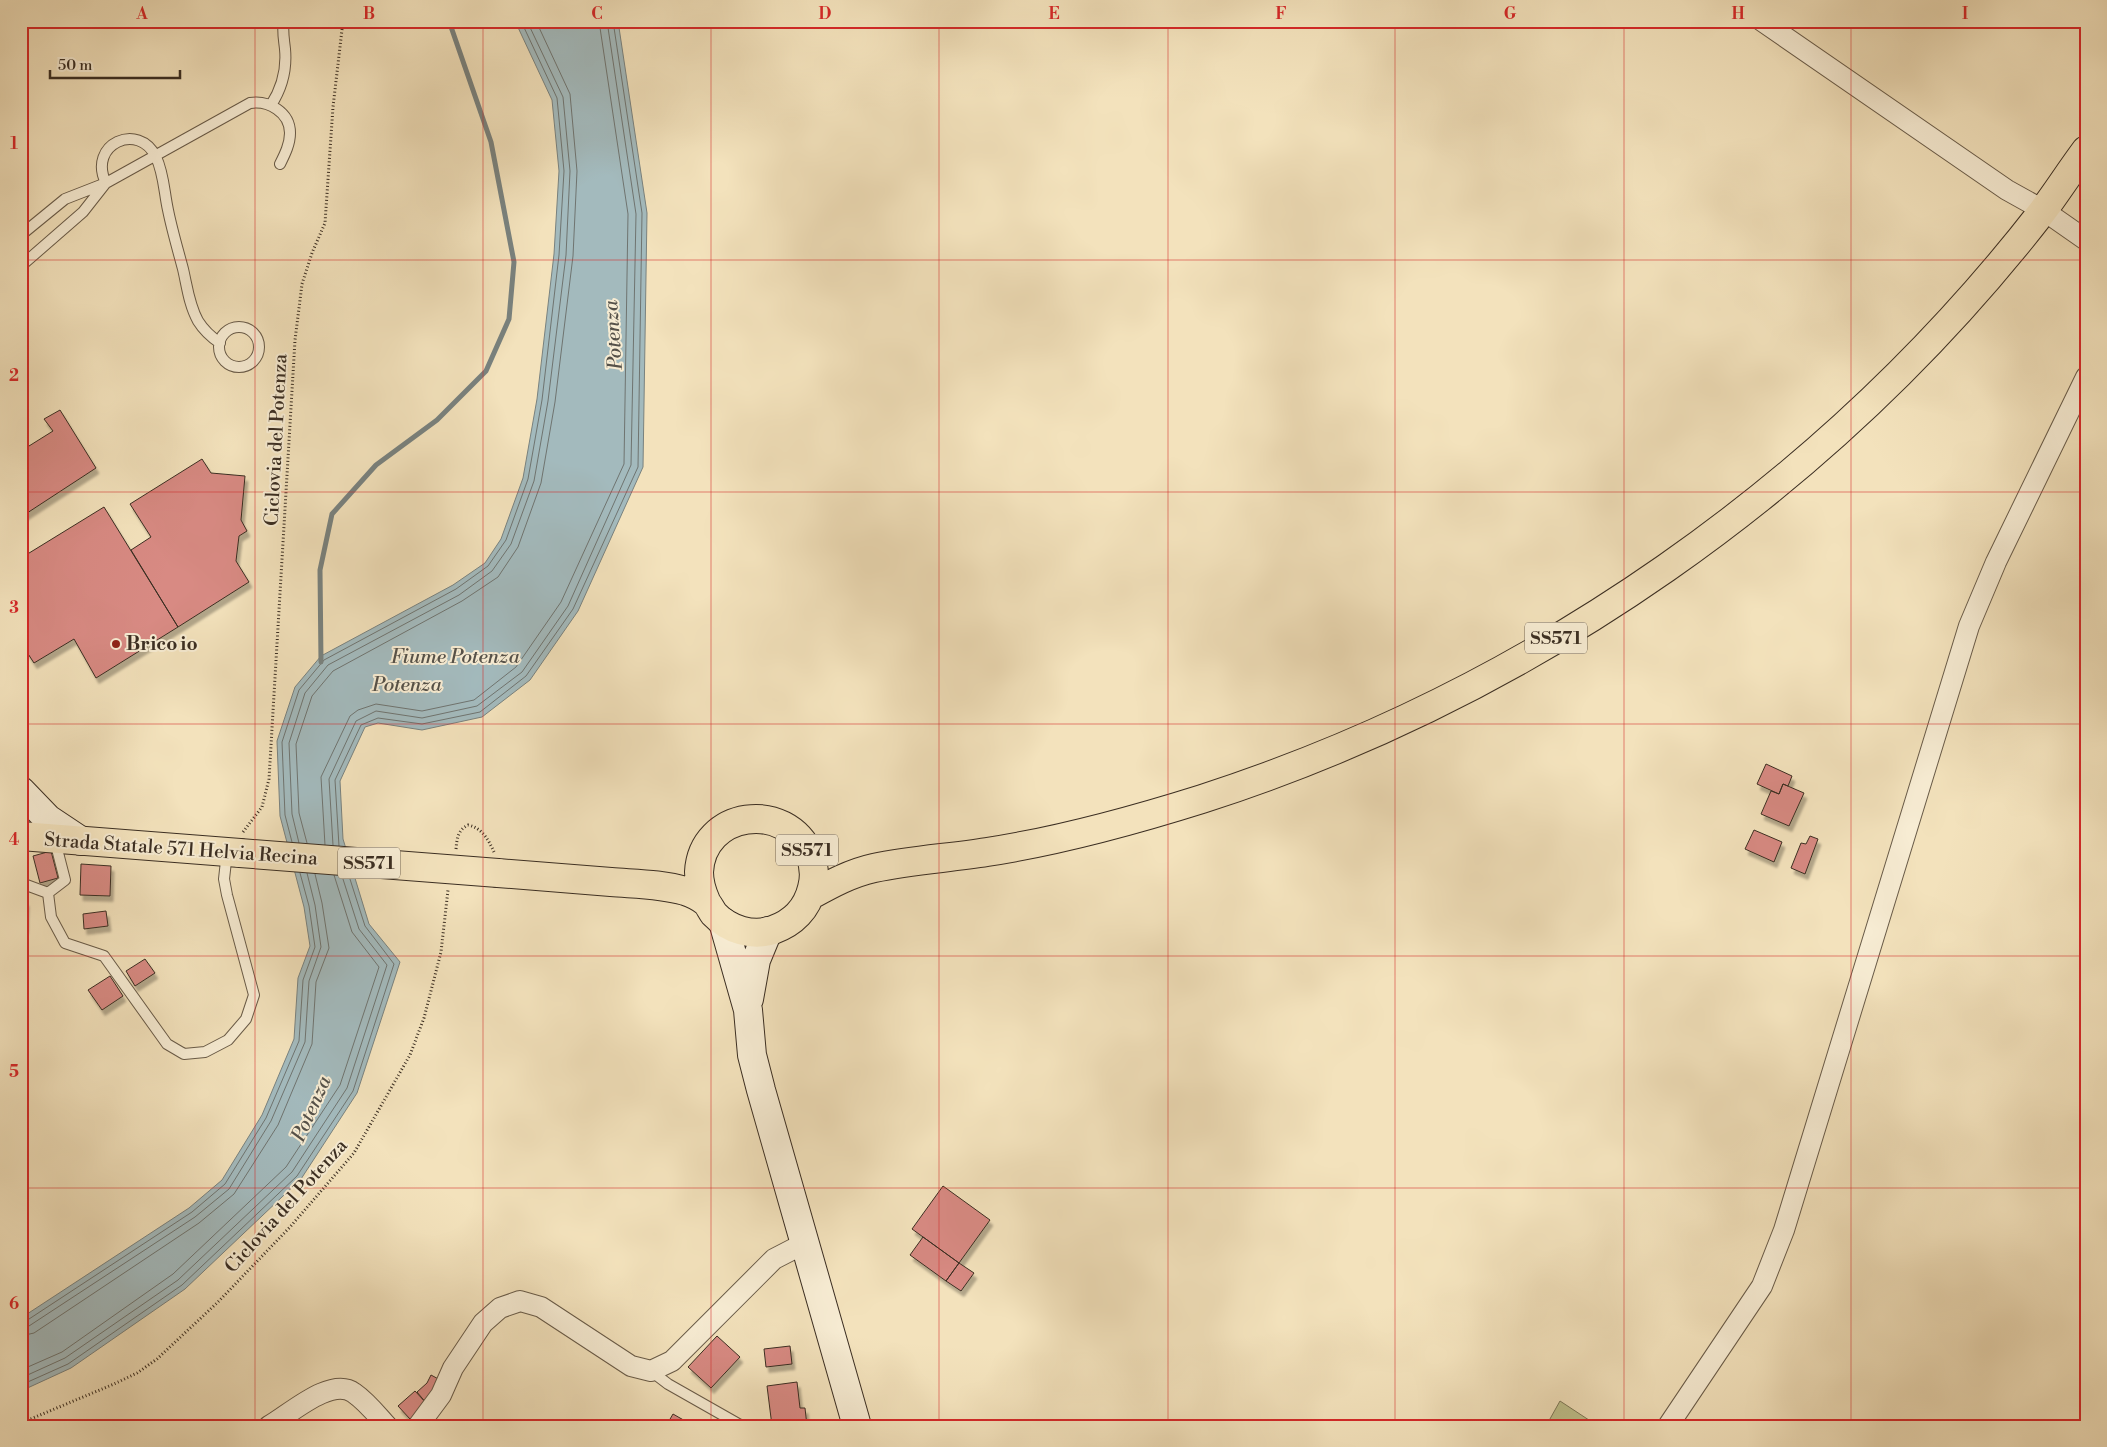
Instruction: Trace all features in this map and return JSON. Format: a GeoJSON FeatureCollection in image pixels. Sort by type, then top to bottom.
{"type":"FeatureCollection","features":[{"type":"Feature","properties":{"kind":"main road","name":"Strada Statale 571 Helvia Recina"},"geometry":{"type":"LineString","coordinates":[[810,895],[838,880],[873,868],[990,852],[1105,827],[1202,799],[1296,766],[1384,730],[1465,690],[1564,634],[1637,588],[1700,544],[1812,456],[1938,333],[2002,261],[2043,210],[2086,150]]}},
{"type":"Feature","properties":{"kind":"main road"},"geometry":{"type":"LineString","coordinates":[[21,792],[25,803],[21,823]]}},
{"type":"Feature","properties":{"kind":"main road"},"geometry":{"type":"LineString","coordinates":[[21,792],[48,819],[81,841]]}},
{"type":"Feature","properties":{"kind":"main road","name":"Strada Statale 571 Helvia Recina"},"geometry":{"type":"LineString","coordinates":[[752,818],[770,820],[782,824],[795,833],[806,845],[814,872],[810,895],[805,906],[796,917],[783,926],[768,932],[744,932],[723,922],[713,913],[700,884],[699,870],[711,840],[725,828],[740,820],[752,818]]}},
{"type":"Feature","properties":{"kind":"main road","name":"Strada Statale 571 Helvia Recina"},"geometry":{"type":"LineString","coordinates":[[21,836],[639,884],[687,892],[706,901]]}},
{"type":"Feature","properties":{"kind":"main road","name":"Strada Statale 571 Helvia Recina"},"geometry":{"type":"LineString","coordinates":[[806,845],[836,860],[873,868]]}},
{"type":"Feature","properties":{"kind":"main road","name":"Strada Statale 571 Helvia Recina"},"geometry":{"type":"LineString","coordinates":[[639,884],[677,873],[703,856]]}},
{"type":"Feature","properties":{"kind":"main road"},"geometry":{"type":"LineString","coordinates":[[723,922],[748,1010],[752,1055],[857,1426]]}},
{"type":"Feature","properties":{"kind":"main road"},"geometry":{"type":"LineString","coordinates":[[748,1010],[756,960],[768,932]]}},
{"type":"Feature","properties":{"kind":"street"},"geometry":{"type":"LineString","coordinates":[[1762,21],[2007,190],[2043,210],[2086,240]]}},
{"type":"Feature","properties":{"kind":"street"},"geometry":{"type":"LineString","coordinates":[[1668,1426],[1757,1294],[1765,1278],[1784,1230],[1969,626],[1996,562],[2080,405],[2086,377]]}},
{"type":"Feature","properties":{"kind":"street"},"geometry":{"type":"LineString","coordinates":[[418,1426],[441,1395],[453,1368],[483,1323],[500,1308],[520,1300],[541,1307],[631,1366],[651,1371],[672,1361],[774,1259],[805,1243]]}},
{"type":"Feature","properties":{"kind":"street"},"geometry":{"type":"LineString","coordinates":[[269,1426],[319,1394],[341,1388],[353,1392],[387,1426]]}},
{"type":"Feature","properties":{"kind":"lane"},"geometry":{"type":"LineString","coordinates":[[271,105],[280,92],[285,72],[285,50],[282,30],[284,21]]}},
{"type":"Feature","properties":{"kind":"lane"},"geometry":{"type":"LineString","coordinates":[[21,235],[65,199],[106,183],[250,104],[261,102],[271,105],[280,111],[288,122],[290,132],[288,148],[280,164]]}},
{"type":"Feature","properties":{"kind":"lane"},"geometry":{"type":"LineString","coordinates":[[106,183],[102,175],[103,156],[108,148],[116,142],[134,139],[143,142],[155,156],[162,173],[168,209],[191,305],[198,321],[211,337],[220,342]]}},
{"type":"Feature","properties":{"kind":"lane"},"geometry":{"type":"LineString","coordinates":[[21,266],[83,212],[106,183]]}},
{"type":"Feature","properties":{"kind":"lane"},"geometry":{"type":"LineString","coordinates":[[48,893],[65,880],[54,839]]}},
{"type":"Feature","properties":{"kind":"lane"},"geometry":{"type":"LineString","coordinates":[[48,893],[51,917],[65,943],[104,956],[167,1044],[184,1054],[205,1052],[228,1040],[246,1019],[254,995],[224,879],[234,853]]}},
{"type":"Feature","properties":{"kind":"lane"},"geometry":{"type":"LineString","coordinates":[[21,884],[48,893]]}},
{"type":"Feature","properties":{"kind":"lane"},"geometry":{"type":"LineString","coordinates":[[651,1371],[668,1384],[742,1426]]}},
{"type":"Feature","properties":{"kind":"path","name":"Ciclovia del Potenza"},"geometry":{"type":"LineString","coordinates":[[234,853],[262,807],[268,779],[295,340],[302,284],[312,253],[326,223],[333,107],[343,21]]}},
{"type":"Feature","properties":{"kind":"path"},"geometry":{"type":"LineString","coordinates":[[455,857],[458,834],[462,828],[468,825],[477,827],[486,836],[495,855],[498,873]]}},
{"type":"Feature","properties":{"kind":"path","name":"Ciclovia del Potenza"},"geometry":{"type":"LineString","coordinates":[[21,1423],[114,1384],[137,1373],[157,1359],[238,1282],[354,1154],[410,1055],[420,1027],[441,952],[450,883]]}},
{"type":"Feature","properties":{"kind":"green space"},"geometry":{"type":"Polygon","coordinates":[[[1560,1401],[1598,1426],[1546,1426],[1560,1401]]]}},
{"type":"Feature","properties":{"kind":"water","name":"Fiume Potenza"},"geometry":{"type":"Polygon","coordinates":[[[515,21],[618,21],[647,213],[643,467],[578,611],[530,680],[482,717],[422,730],[378,723],[365,727],[340,781],[343,839],[369,924],[400,962],[357,1093],[301,1179],[185,1289],[71,1368],[21,1391],[21,1318],[189,1208],[222,1180],[262,1115],[294,1039],[298,978],[310,946],[304,907],[280,816],[277,741],[295,687],[321,656],[453,585],[485,563],[501,539],[523,478],[537,399],[554,254],[559,171],[552,100],[515,21]]]}},
{"type":"Feature","properties":{"kind":"building"},"geometry":{"type":"Polygon","coordinates":[[[60,410],[96,468],[21,517],[21,451],[53,431],[44,419],[60,410]]]}},
{"type":"Feature","properties":{"kind":"building"},"geometry":{"type":"Polygon","coordinates":[[[202,459],[211,473],[245,476],[241,520],[247,531],[239,536],[236,561],[249,582],[178,627],[131,550],[151,537],[130,504],[202,459]]]}},
{"type":"Feature","properties":{"kind":"building"},"geometry":{"type":"Polygon","coordinates":[[[104,507],[178,627],[96,678],[74,639],[34,663],[21,643],[21,558],[104,507]]]}},
{"type":"Feature","properties":{"kind":"building"},"geometry":{"type":"Polygon","coordinates":[[[1766,764],[1792,776],[1788,786],[1783,784],[1779,794],[1757,784],[1766,764]]]}},
{"type":"Feature","properties":{"kind":"building"},"geometry":{"type":"Polygon","coordinates":[[[1783,784],[1804,793],[1789,826],[1761,814],[1771,791],[1779,794],[1783,784]]]}},
{"type":"Feature","properties":{"kind":"building"},"geometry":{"type":"Polygon","coordinates":[[[1754,830],[1782,842],[1774,862],[1745,849],[1754,830]]]}},
{"type":"Feature","properties":{"kind":"building"},"geometry":{"type":"Polygon","coordinates":[[[1810,836],[1818,839],[1805,874],[1791,868],[1801,843],[1806,844],[1810,836]]]}},
{"type":"Feature","properties":{"kind":"building"},"geometry":{"type":"Polygon","coordinates":[[[51,851],[58,878],[40,883],[33,856],[51,851]]]}},
{"type":"Feature","properties":{"kind":"building"},"geometry":{"type":"Polygon","coordinates":[[[81,864],[111,866],[110,896],[80,895],[81,864]]]}},
{"type":"Feature","properties":{"kind":"building"},"geometry":{"type":"Polygon","coordinates":[[[21,901],[26,901],[25,928],[21,928],[21,901]]]}},
{"type":"Feature","properties":{"kind":"building"},"geometry":{"type":"Polygon","coordinates":[[[106,911],[108,926],[84,929],[83,914],[106,911]]]}},
{"type":"Feature","properties":{"kind":"building"},"geometry":{"type":"Polygon","coordinates":[[[145,959],[155,973],[135,986],[126,971],[145,959]]]}},
{"type":"Feature","properties":{"kind":"building"},"geometry":{"type":"Polygon","coordinates":[[[110,976],[123,996],[102,1010],[88,990],[110,976]]]}},
{"type":"Feature","properties":{"kind":"building"},"geometry":{"type":"Polygon","coordinates":[[[943,1186],[990,1220],[959,1263],[912,1229],[943,1186]]]}},
{"type":"Feature","properties":{"kind":"building"},"geometry":{"type":"Polygon","coordinates":[[[923,1237],[959,1263],[946,1281],[910,1255],[923,1237]]]}},
{"type":"Feature","properties":{"kind":"building"},"geometry":{"type":"Polygon","coordinates":[[[959,1263],[974,1273],[961,1291],[946,1281],[959,1263]]]}},
{"type":"Feature","properties":{"kind":"building"},"geometry":{"type":"Polygon","coordinates":[[[717,1336],[740,1357],[711,1388],[688,1367],[717,1336]]]}},
{"type":"Feature","properties":{"kind":"building"},"geometry":{"type":"Polygon","coordinates":[[[790,1346],[792,1364],[766,1367],[764,1349],[790,1346]]]}},
{"type":"Feature","properties":{"kind":"building"},"geometry":{"type":"Polygon","coordinates":[[[431,1375],[444,1382],[427,1404],[417,1392],[427,1383],[431,1375]]]}},
{"type":"Feature","properties":{"kind":"building"},"geometry":{"type":"Polygon","coordinates":[[[797,1382],[800,1408],[805,1408],[807,1426],[772,1426],[767,1386],[797,1382]]]}},
{"type":"Feature","properties":{"kind":"building"},"geometry":{"type":"Polygon","coordinates":[[[415,1391],[427,1404],[410,1419],[398,1406],[415,1391]]]}},
{"type":"Feature","properties":{"kind":"building"},"geometry":{"type":"Polygon","coordinates":[[[673,1414],[694,1426],[666,1426],[673,1414]]]}},
{"type":"Feature","properties":{"kind":"waterway"},"geometry":{"type":"LineString","coordinates":[[321,662],[320,570],[332,514],[376,465],[437,420],[486,371],[509,319],[514,262],[491,142],[449,21]]}},
{"type":"Feature","properties":{"kind":"place","name":"Brico io"},"geometry":{"type":"Point","coordinates":[116,644]}},
{"type":"Feature","properties":{"kind":"water label","name":"Potenza"},"geometry":{"type":"Point","coordinates":[614,335]}},
{"type":"Feature","properties":{"kind":"water label","name":"Potenza"},"geometry":{"type":"Point","coordinates":[407,685]}},
{"type":"Feature","properties":{"kind":"water label","name":"Potenza"},"geometry":{"type":"Point","coordinates":[312,1109]}}]}
